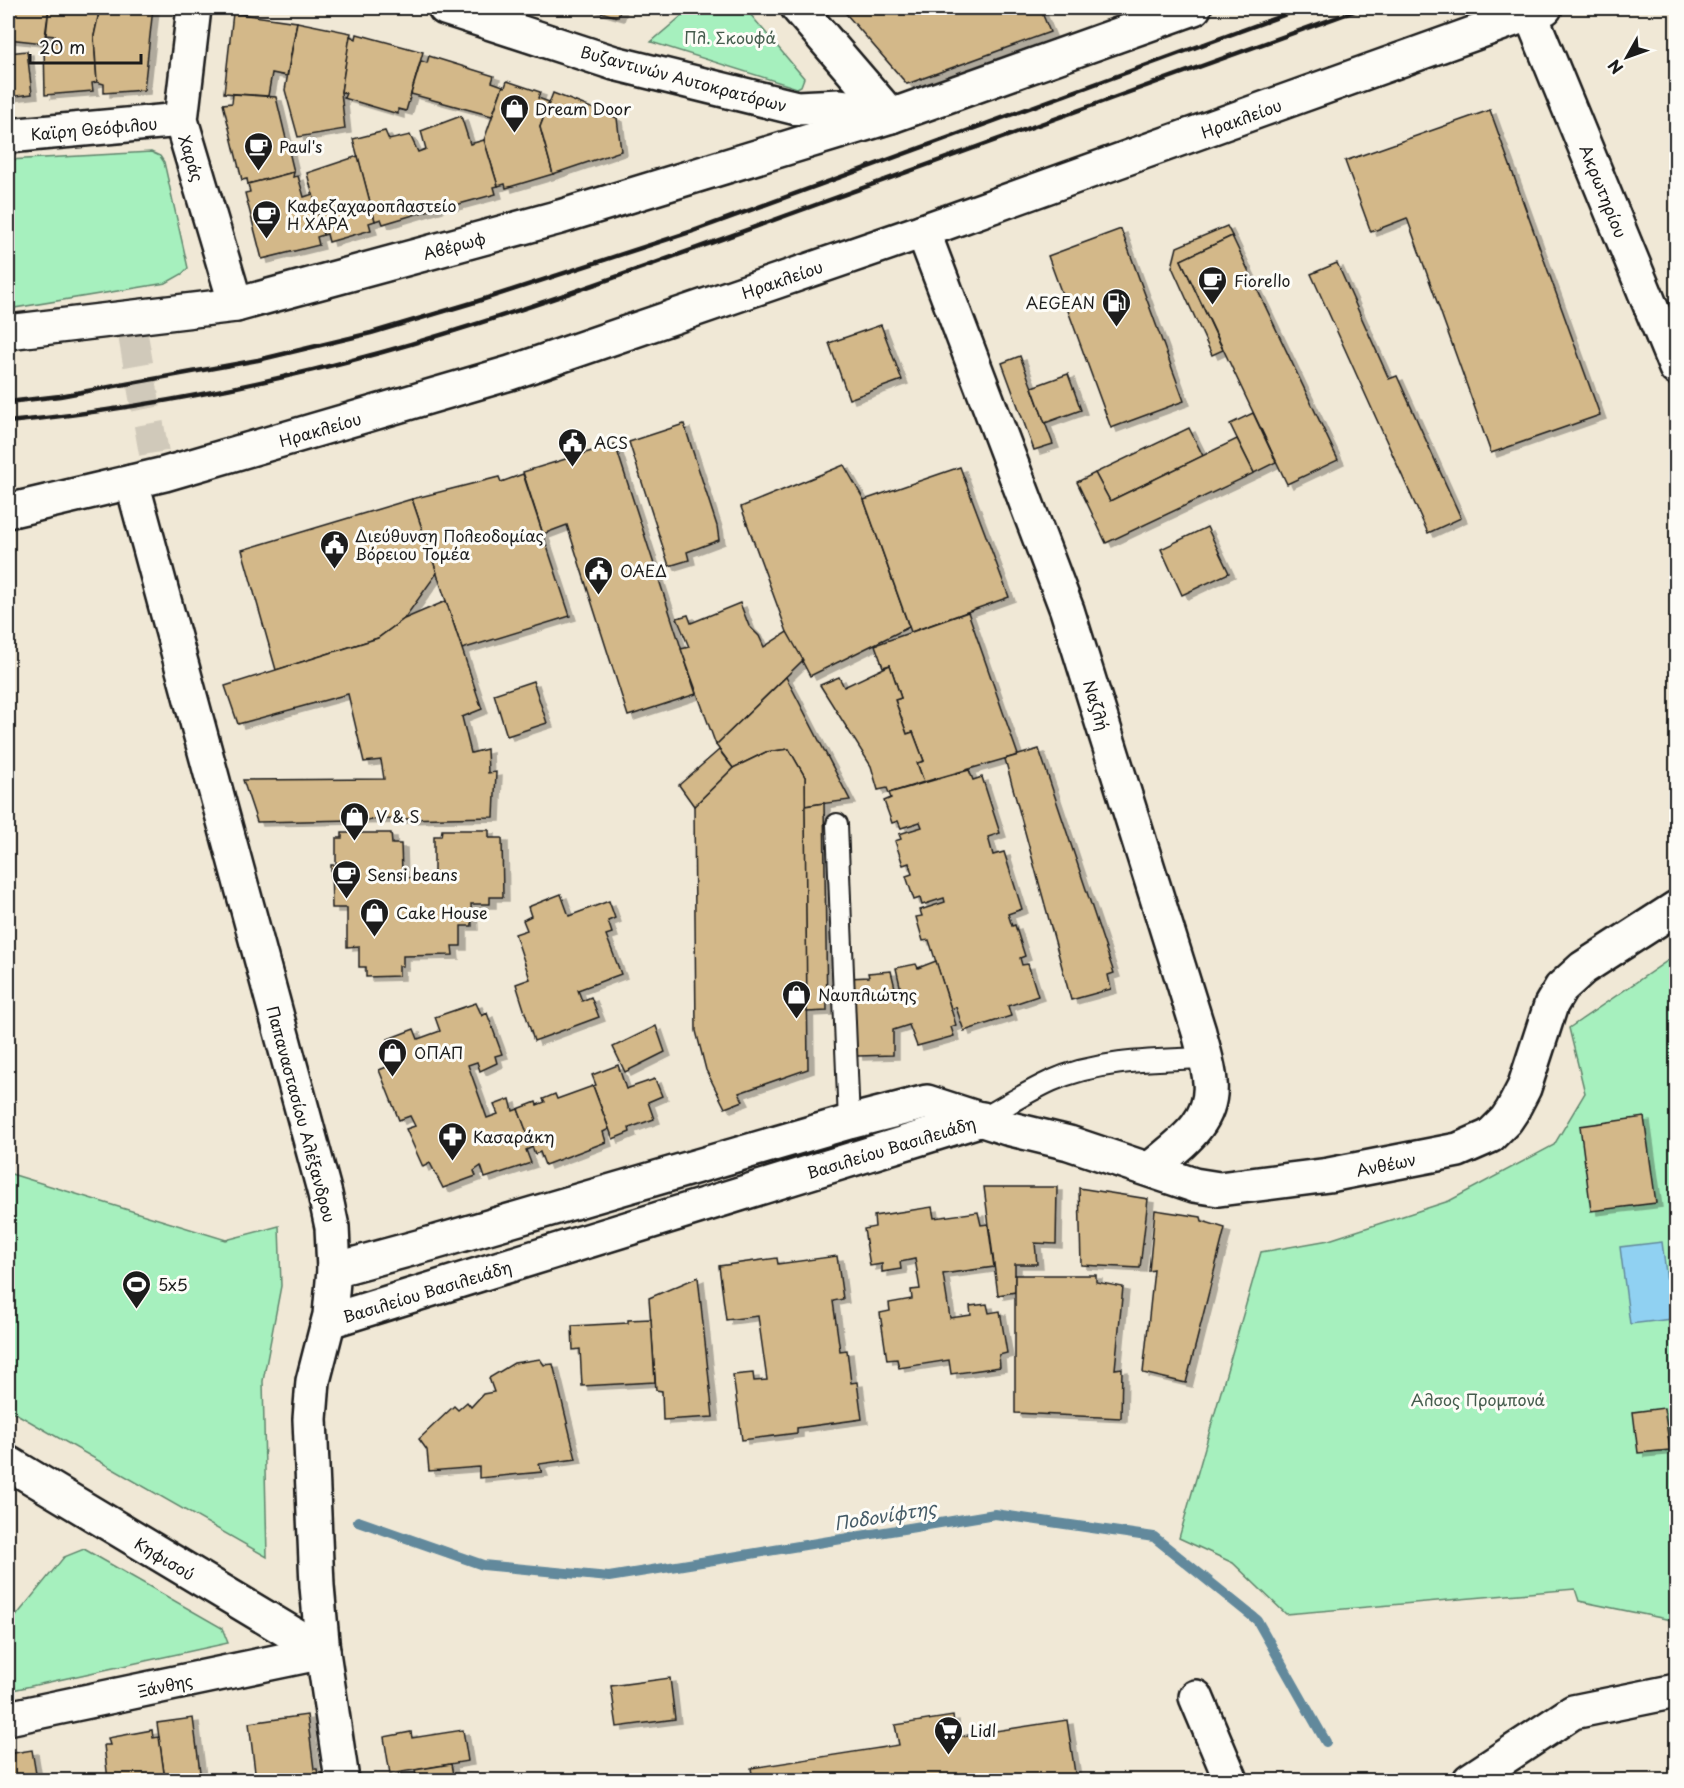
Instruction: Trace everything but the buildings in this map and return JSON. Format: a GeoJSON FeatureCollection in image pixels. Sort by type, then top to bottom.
{"type":"FeatureCollection","features":[{"type":"Feature","properties":{"kind":"street","name":"Χαράς"},"geometry":{"type":"LineString","coordinates":[[194,8],[180,120],[236,304]]}},
{"type":"Feature","properties":{"kind":"street","name":"Βυζαντινών Αυτοκρατόρων"},"geometry":{"type":"LineString","coordinates":[[445,8],[614,63],[796,108],[840,106],[891,116]]}},
{"type":"Feature","properties":{"kind":"street"},"geometry":{"type":"LineString","coordinates":[[798,8],[891,116],[1194,8]]}},
{"type":"Feature","properties":{"kind":"street","name":"Ηρακλείου"},"geometry":{"type":"LineString","coordinates":[[8,511],[132,482],[510,373],[922,231],[1537,10]]}},
{"type":"Feature","properties":{"kind":"street","name":"Ακρωτηρίου"},"geometry":{"type":"LineString","coordinates":[[1537,10],[1677,368]]}},
{"type":"Feature","properties":{"kind":"street","name":"Αβέρωφ"},"geometry":{"type":"LineString","coordinates":[[8,332],[236,304],[560,217],[891,116]]}},
{"type":"Feature","properties":{"kind":"street","name":"Καϊρη Θεόφιλου"},"geometry":{"type":"LineString","coordinates":[[8,136],[180,120]]}},
{"type":"Feature","properties":{"kind":"street","name":"Ναζλή"},"geometry":{"type":"LineString","coordinates":[[922,231],[1067,610],[1199,1032],[1210,1082],[1210,1101],[1207,1113],[1195,1130],[1150,1169]]}},
{"type":"Feature","properties":{"kind":"street","name":"Παπαναστασίου Αλέξανδρου"},"geometry":{"type":"LineString","coordinates":[[132,482],[332,1227],[334,1270],[329,1321],[313,1381],[310,1419],[317,1586],[323,1652],[342,1780]]}},
{"type":"Feature","properties":{"kind":"street","name":"Ανθέων"},"geometry":{"type":"LineString","coordinates":[[982,1119],[1007,1128],[1069,1143],[1194,1185],[1219,1189],[1234,1189],[1329,1175],[1458,1150],[1473,1145],[1499,1128],[1518,1100],[1546,1018],[1561,988],[1583,968],[1677,908]]}},
{"type":"Feature","properties":{"kind":"street","name":"Βασιλείου Βασιλειάδη"},"geometry":{"type":"LineString","coordinates":[[334,1270],[849,1122],[927,1102],[982,1119]]}},
{"type":"Feature","properties":{"kind":"street","name":"Βασιλείου Βασιλειάδη"},"geometry":{"type":"LineString","coordinates":[[329,1321],[982,1119]]}},
{"type":"Feature","properties":{"kind":"street","name":"Κηφισού"},"geometry":{"type":"LineString","coordinates":[[8,1463],[323,1652]]}},
{"type":"Feature","properties":{"kind":"street","name":"Ξάνθης"},"geometry":{"type":"LineString","coordinates":[[8,1718],[323,1652]]}},
{"type":"Feature","properties":{"kind":"street"},"geometry":{"type":"LineString","coordinates":[[1470,1780],[1573,1712],[1677,1691]]}},
{"type":"Feature","properties":{"kind":"street"},"geometry":{"type":"LineString","coordinates":[[1196,1697],[1231,1780]]}},
{"type":"Feature","properties":{"kind":"lane"},"geometry":{"type":"LineString","coordinates":[[837,824],[849,1122]]}},
{"type":"Feature","properties":{"kind":"lane"},"geometry":{"type":"LineString","coordinates":[[982,1119],[1051,1081],[1076,1072],[1138,1061],[1205,1058]]}},
{"type":"Feature","properties":{"kind":"green space","name":"Πλ. Σκουφά"},"geometry":{"type":"Polygon","coordinates":[[[691,8],[745,8],[804,78],[801,86],[797,88],[651,42],[691,8]]]}},
{"type":"Feature","properties":{"kind":"green space"},"geometry":{"type":"Polygon","coordinates":[[[151,152],[160,156],[164,162],[188,268],[166,283],[8,309],[8,160],[151,152]]]}},
{"type":"Feature","properties":{"kind":"green space","name":"Αλσος Προμπονά"},"geometry":{"type":"Polygon","coordinates":[[[1676,955],[1676,1621],[1579,1601],[1575,1589],[1286,1614],[1233,1563],[1179,1538],[1261,1252],[1329,1240],[1449,1201],[1554,1145],[1585,1093],[1569,1028],[1676,955]]]}},
{"type":"Feature","properties":{"kind":"green space"},"geometry":{"type":"Polygon","coordinates":[[[8,1173],[226,1240],[279,1226],[281,1286],[263,1381],[267,1557],[8,1409],[8,1173]]]}},
{"type":"Feature","properties":{"kind":"green space"},"geometry":{"type":"Polygon","coordinates":[[[84,1549],[222,1628],[228,1643],[8,1691],[8,1626],[64,1557],[84,1549]]]}},
{"type":"Feature","properties":{"kind":"water"},"geometry":{"type":"Polygon","coordinates":[[[1662,1242],[1672,1319],[1630,1324],[1620,1247],[1662,1242]]]}},
{"type":"Feature","properties":{"kind":"waterway","name":"Ποδονίφτης"},"geometry":{"type":"LineString","coordinates":[[358,1521],[483,1565],[609,1577],[995,1514],[1154,1537],[1257,1620],[1326,1742]]}},
{"type":"Feature","properties":{"kind":"tunnel"},"geometry":{"type":"LineString","coordinates":[[133,335],[158,476]]}},
{"type":"Feature","properties":{"kind":"railway"},"geometry":{"type":"LineString","coordinates":[[8,402],[60,396],[258,360],[371,333],[475,302],[693,231],[1303,8]]}},
{"type":"Feature","properties":{"kind":"railway"},"geometry":{"type":"LineString","coordinates":[[8,422],[148,404],[241,386],[333,365],[437,336],[607,280],[1363,8]]}},
{"type":"Feature","properties":{"kind":"place","name":"Dream Door"},"geometry":{"type":"Point","coordinates":[514,134]}},
{"type":"Feature","properties":{"kind":"place","name":"Paul's"},"geometry":{"type":"Point","coordinates":[258,172]}},
{"type":"Feature","properties":{"kind":"place","name":"Καφεζαχαροπλαστείο Η ΧΑΡΑ"},"geometry":{"type":"Point","coordinates":[266,240]}},
{"type":"Feature","properties":{"kind":"place","name":"Fiorello"},"geometry":{"type":"Point","coordinates":[1213,306]}},
{"type":"Feature","properties":{"kind":"place","name":"AEGEAN"},"geometry":{"type":"Point","coordinates":[1116,328]}},
{"type":"Feature","properties":{"kind":"place","name":"ACS"},"geometry":{"type":"Point","coordinates":[573,468]}},
{"type":"Feature","properties":{"kind":"place","name":"Διεύθυνση Πολεοδομίας Βόρειου Τομέα"},"geometry":{"type":"Point","coordinates":[334,570]}},
{"type":"Feature","properties":{"kind":"place","name":"ΟΑΕΔ"},"geometry":{"type":"Point","coordinates":[599,596]}},
{"type":"Feature","properties":{"kind":"place","name":"V & S"},"geometry":{"type":"Point","coordinates":[355,842]}},
{"type":"Feature","properties":{"kind":"place","name":"Sensi beans"},"geometry":{"type":"Point","coordinates":[346,900]}},
{"type":"Feature","properties":{"kind":"place","name":"Cake House"},"geometry":{"type":"Point","coordinates":[375,938]}},
{"type":"Feature","properties":{"kind":"place","name":"Ναυπλιώτης"},"geometry":{"type":"Point","coordinates":[797,1020]}},
{"type":"Feature","properties":{"kind":"place","name":"ΟΠΑΠ"},"geometry":{"type":"Point","coordinates":[393,1078]}},
{"type":"Feature","properties":{"kind":"place","name":"Κασαράκη"},"geometry":{"type":"Point","coordinates":[452,1162]}},
{"type":"Feature","properties":{"kind":"place","name":"5x5"},"geometry":{"type":"Point","coordinates":[137,1310]}},
{"type":"Feature","properties":{"kind":"place","name":"Lidl"},"geometry":{"type":"Point","coordinates":[949,1756]}}]}
